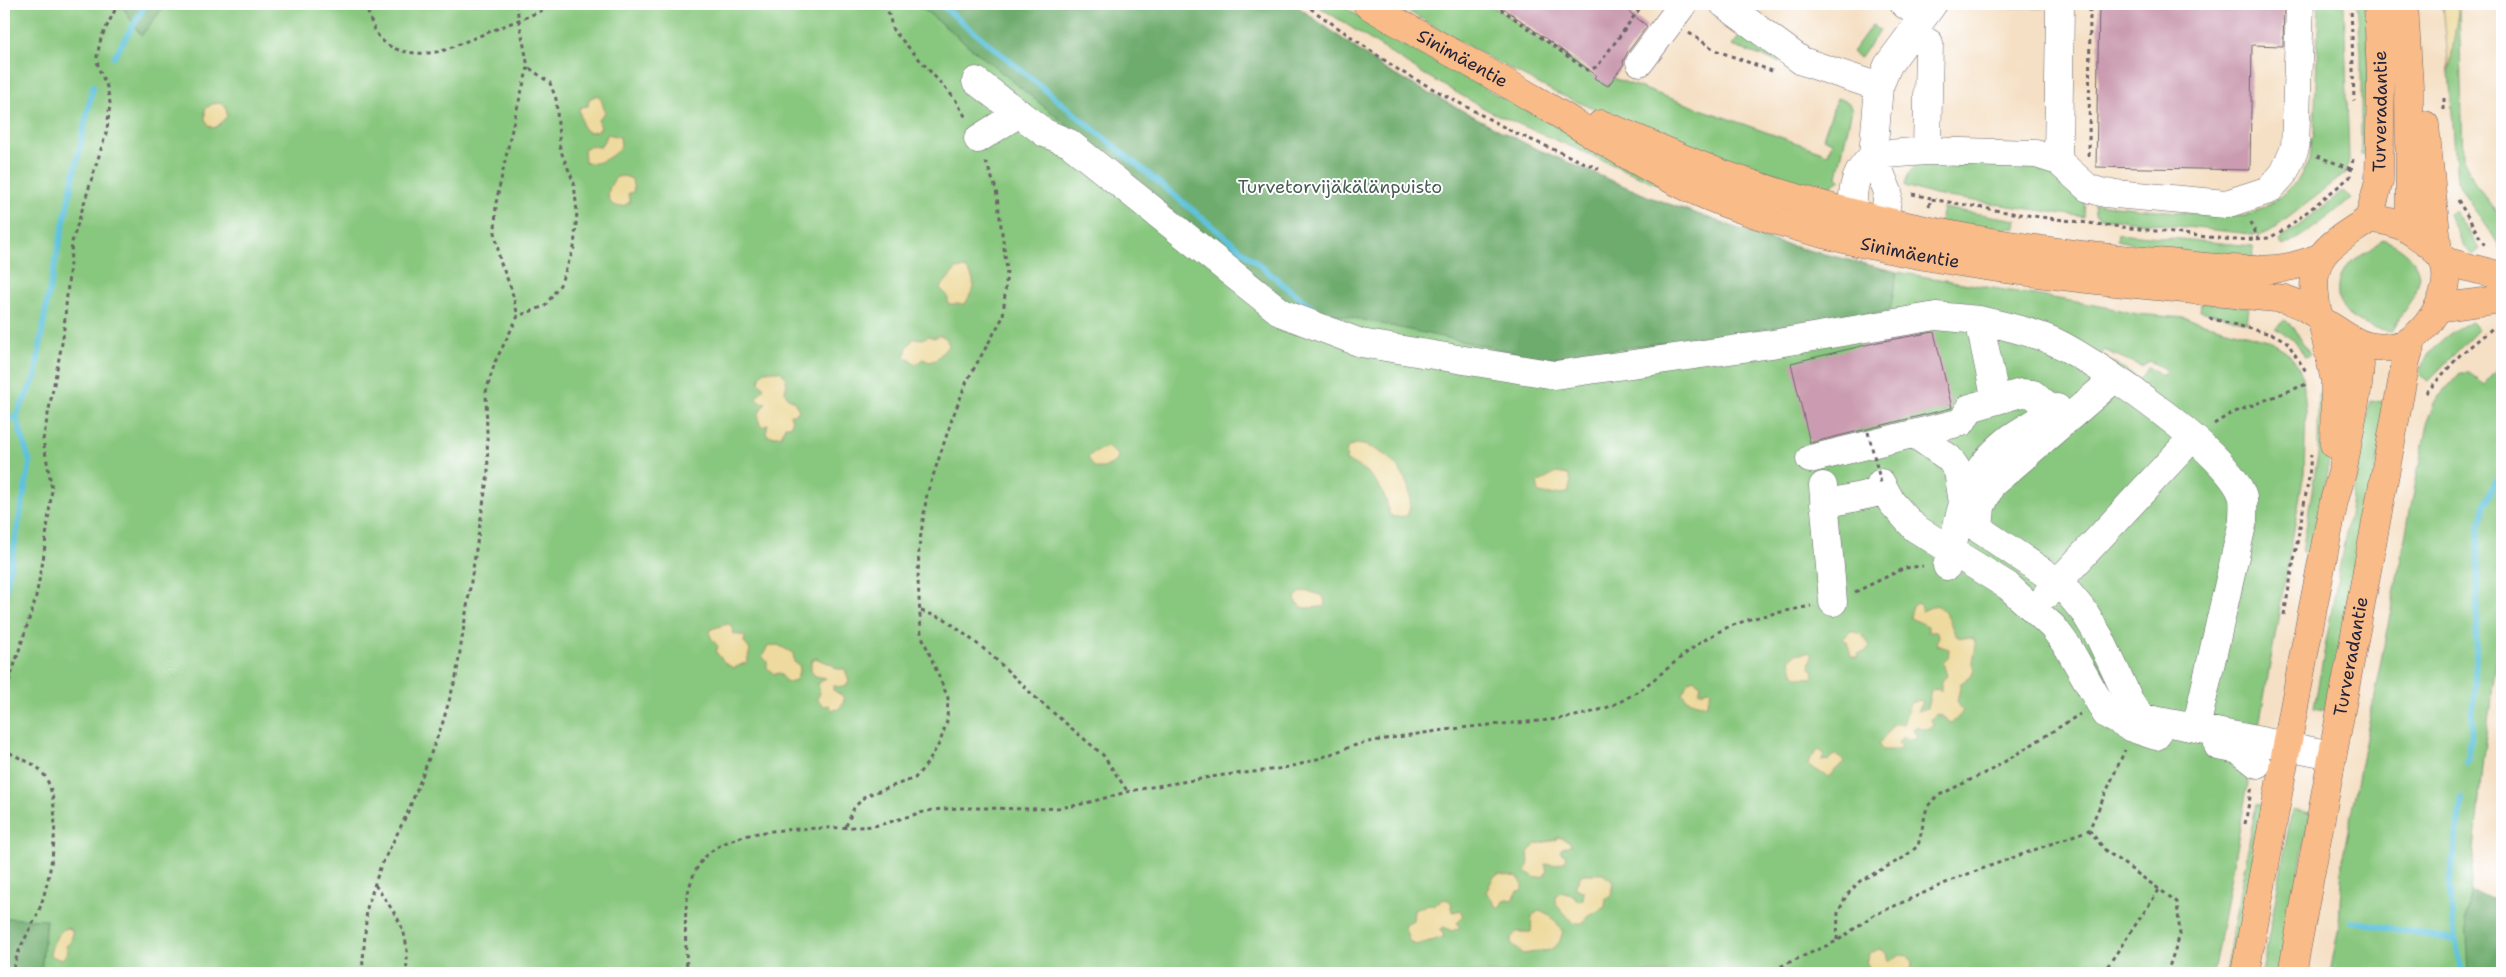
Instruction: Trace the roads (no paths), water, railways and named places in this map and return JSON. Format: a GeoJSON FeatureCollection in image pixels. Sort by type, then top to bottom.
{"type":"FeatureCollection","features":[{"type":"Feature","properties":{"kind":"main road","name":"Sinimäentie"},"geometry":{"type":"LineString","coordinates":[[1367,4],[1421,38],[1532,98],[1639,163],[1722,202],[1806,229],[1859,242],[2036,272],[2158,288],[2285,299],[2320,318]]}},
{"type":"Feature","properties":{"kind":"main road","name":"Turveradantie"},"geometry":{"type":"LineString","coordinates":[[2368,219],[2379,182],[2381,78],[2378,4]]}},
{"type":"Feature","properties":{"kind":"main road","name":"Turveradantie"},"geometry":{"type":"LineString","coordinates":[[2404,4],[2408,51],[2410,230]]}},
{"type":"Feature","properties":{"kind":"main road","name":"Turveradantie"},"geometry":{"type":"LineString","coordinates":[[2408,51],[2422,86],[2430,189],[2441,257]]}},
{"type":"Feature","properties":{"kind":"main road","name":"Sinimäentie"},"geometry":{"type":"LineString","coordinates":[[1532,98],[1732,178],[1796,199],[1884,222],[2047,251],[2236,268],[2292,267],[2318,258]]}},
{"type":"Feature","properties":{"kind":"main road"},"geometry":{"type":"LineString","coordinates":[[2334,501],[2335,381],[2314,286],[2318,258],[2333,244],[2368,219],[2386,220],[2410,230],[2441,257],[2502,276]]}},
{"type":"Feature","properties":{"kind":"main road"},"geometry":{"type":"LineString","coordinates":[[2320,318],[2352,340],[2366,346],[2394,347],[2412,340],[2438,308],[2446,282],[2441,257]]}},
{"type":"Feature","properties":{"kind":"main road"},"geometry":{"type":"LineString","coordinates":[[2438,308],[2502,299]]}},
{"type":"Feature","properties":{"kind":"main road"},"geometry":{"type":"LineString","coordinates":[[2245,973],[2334,501],[2343,469],[2358,385],[2360,365],[2352,340]]}},
{"type":"Feature","properties":{"kind":"main road","name":"Turveradantie"},"geometry":{"type":"LineString","coordinates":[[2292,973],[2404,369],[2412,340]]}},
{"type":"Feature","properties":{"kind":"street"},"geometry":{"type":"LineString","coordinates":[[1724,4],[1802,61],[1879,87]]}},
{"type":"Feature","properties":{"kind":"street"},"geometry":{"type":"LineString","coordinates":[[2058,161],[2060,4]]}},
{"type":"Feature","properties":{"kind":"street"},"geometry":{"type":"LineString","coordinates":[[1918,15],[1888,65],[1879,87],[1873,154],[1888,192],[1884,222],[1859,242],[1852,213],[1858,174],[1873,154],[1928,150],[2036,154],[2058,161],[2088,188],[2104,194],[2226,204],[2269,190],[2284,173],[2295,148],[2300,4]]}},
{"type":"Feature","properties":{"kind":"street"},"geometry":{"type":"LineString","coordinates":[[1640,62],[1676,12]]}},
{"type":"Feature","properties":{"kind":"street"},"geometry":{"type":"LineString","coordinates":[[1918,15],[1929,43],[1928,150]]}},
{"type":"Feature","properties":{"kind":"street"},"geometry":{"type":"LineString","coordinates":[[976,81],[1045,133],[1069,143],[1282,313],[1361,343],[1555,374],[1772,344],[1936,316],[1979,320],[2011,328],[2058,344],[2159,410],[2210,453],[2235,483],[2243,497],[2243,521],[2196,728]]}},
{"type":"Feature","properties":{"kind":"street"},"geometry":{"type":"LineString","coordinates":[[978,139],[1018,113]]}},
{"type":"Feature","properties":{"kind":"street"},"geometry":{"type":"LineString","coordinates":[[1979,320],[1995,396]]}},
{"type":"Feature","properties":{"kind":"street"},"geometry":{"type":"LineString","coordinates":[[1949,558],[1963,503],[1972,478],[1986,460],[2009,440],[2053,412],[2090,380],[2106,374]]}},
{"type":"Feature","properties":{"kind":"street"},"geometry":{"type":"LineString","coordinates":[[2106,374],[1991,486],[1981,507],[1979,529],[2058,582],[2085,613],[2100,638],[2132,706],[2143,718],[2332,755]]}},
{"type":"Feature","properties":{"kind":"street"},"geometry":{"type":"LineString","coordinates":[[1810,459],[1916,435],[1962,422],[1970,408],[2021,393],[2033,394],[2053,412]]}},
{"type":"Feature","properties":{"kind":"street"},"geometry":{"type":"LineString","coordinates":[[1916,435],[1949,458],[1958,471],[1963,503]]}},
{"type":"Feature","properties":{"kind":"street"},"geometry":{"type":"LineString","coordinates":[[2034,608],[2192,438]]}},
{"type":"Feature","properties":{"kind":"street"},"geometry":{"type":"LineString","coordinates":[[1833,602],[1823,495],[1883,487],[1892,503],[1949,558],[2008,586],[2034,608],[2068,646],[2106,714],[2135,730],[2148,734],[2239,750],[2257,764]]}},
{"type":"Feature","properties":{"kind":"waterway"},"geometry":{"type":"LineString","coordinates":[[114,57],[146,4]]}},
{"type":"Feature","properties":{"kind":"waterway"},"geometry":{"type":"LineString","coordinates":[[940,4],[1316,311]]}},
{"type":"Feature","properties":{"kind":"waterway"},"geometry":{"type":"LineString","coordinates":[[4,420],[16,416],[35,378],[47,301],[93,86]]}},
{"type":"Feature","properties":{"kind":"waterway"},"geometry":{"type":"LineString","coordinates":[[4,599],[30,463],[16,416]]}},
{"type":"Feature","properties":{"kind":"waterway"},"geometry":{"type":"LineString","coordinates":[[2467,763],[2471,739],[2476,657],[2478,531],[2487,499],[2502,468]]}},
{"type":"Feature","properties":{"kind":"waterway"},"geometry":{"type":"LineString","coordinates":[[2462,798],[2449,884],[2455,940],[2463,973]]}},
{"type":"Feature","properties":{"kind":"waterway"},"geometry":{"type":"LineString","coordinates":[[2351,921],[2455,940]]}},
{"type":"Feature","properties":{"kind":"park label","name":"Turvetorvijäkälänpuisto"},"geometry":{"type":"Point","coordinates":[1340,187]}}]}
